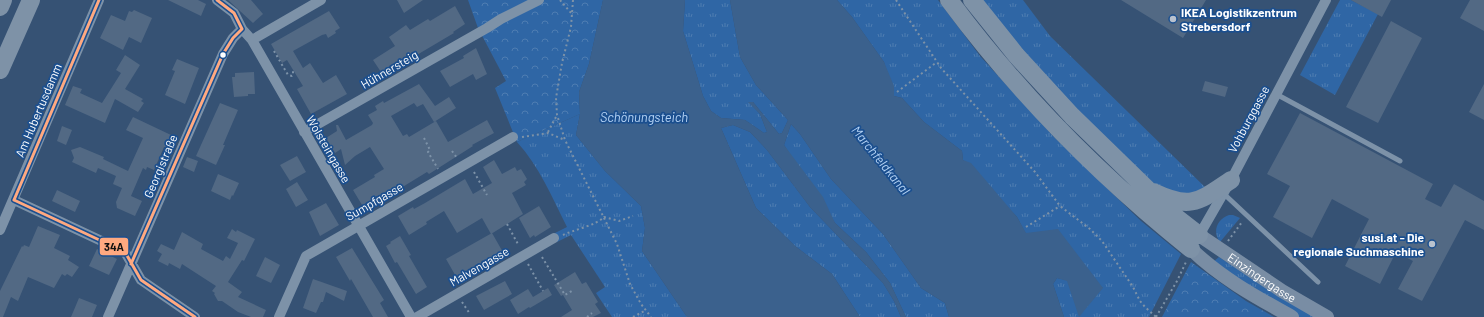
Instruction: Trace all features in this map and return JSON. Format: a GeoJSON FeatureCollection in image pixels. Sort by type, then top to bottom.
{"type":"FeatureCollection","features":[{"type":"Feature","properties":{"kind":"highway"},"geometry":{"type":"LineString","coordinates":[[0,7],[3,0]]}},
{"type":"Feature","properties":{"kind":"highway"},"geometry":{"type":"LineString","coordinates":[[0,70],[31,0]]}},
{"type":"Feature","properties":{"kind":"highway"},"geometry":{"type":"LineString","coordinates":[[949,0],[1005,71],[1054,123],[1136,203],[1193,247]]}},
{"type":"Feature","properties":{"kind":"highway"},"geometry":{"type":"LineString","coordinates":[[972,0],[1002,38],[1048,91],[1095,140],[1147,189],[1163,207],[1193,247]]}},
{"type":"Feature","properties":{"kind":"highway"},"geometry":{"type":"LineString","coordinates":[[1147,189],[1173,200],[1188,203],[1202,199],[1227,186]]}},
{"type":"Feature","properties":{"kind":"main road","name":"Einzingergasse"},"geometry":{"type":"LineString","coordinates":[[1193,247],[1210,266],[1225,277],[1292,317]]}},
{"type":"Feature","properties":{"kind":"main road","name":"Einzingergasse"},"geometry":{"type":"LineString","coordinates":[[1193,247],[1277,288],[1327,317]]}},
{"type":"Feature","properties":{"kind":"street","name":"Am Hubertusdamm"},"geometry":{"type":"LineString","coordinates":[[0,230],[99,0]]}},
{"type":"Feature","properties":{"kind":"street","name":"Wolsteingasse"},"geometry":{"type":"LineString","coordinates":[[217,0],[234,13],[242,29],[252,40],[357,226],[411,317]]}},
{"type":"Feature","properties":{"kind":"street"},"geometry":{"type":"LineString","coordinates":[[252,40],[321,0]]}},
{"type":"Feature","properties":{"kind":"street","name":"Hühnersteig"},"geometry":{"type":"LineString","coordinates":[[304,132],[501,19],[539,0]]}},
{"type":"Feature","properties":{"kind":"street","name":"Vohburggasse"},"geometry":{"type":"LineString","coordinates":[[1193,247],[1326,0]]}},
{"type":"Feature","properties":{"kind":"street","name":"Georgistraße"},"geometry":{"type":"LineString","coordinates":[[108,317],[223,54],[232,38],[242,29]]}},
{"type":"Feature","properties":{"kind":"street","name":"Sumpfgasse"},"geometry":{"type":"LineString","coordinates":[[279,317],[306,256],[513,137]]}},
{"type":"Feature","properties":{"kind":"street"},"geometry":{"type":"LineString","coordinates":[[14,200],[124,252],[141,280],[195,317]]}},
{"type":"Feature","properties":{"kind":"street","name":"Malvengasse"},"geometry":{"type":"LineString","coordinates":[[417,317],[554,238]]}},
{"type":"Feature","properties":{"kind":"lane"},"geometry":{"type":"LineString","coordinates":[[1276,94],[1400,161]]}},
{"type":"Feature","properties":{"kind":"lane"},"geometry":{"type":"LineString","coordinates":[[1227,186],[1318,282]]}},
{"type":"Feature","properties":{"kind":"path"},"geometry":{"type":"LineString","coordinates":[[560,0],[572,14]]}},
{"type":"Feature","properties":{"kind":"path"},"geometry":{"type":"LineString","coordinates":[[573,0],[571,27],[562,63],[556,98],[556,115],[565,140],[617,244],[630,284],[651,317]]}},
{"type":"Feature","properties":{"kind":"path"},"geometry":{"type":"LineString","coordinates":[[896,0],[937,62],[1030,167],[1060,206],[1090,229],[1102,241],[1133,287],[1140,301],[1156,317],[1177,281],[1193,247]]}},
{"type":"Feature","properties":{"kind":"path"},"geometry":{"type":"LineString","coordinates":[[274,51],[288,75],[292,76],[293,70]]}},
{"type":"Feature","properties":{"kind":"path"},"geometry":{"type":"LineString","coordinates":[[897,92],[937,62]]}},
{"type":"Feature","properties":{"kind":"path"},"geometry":{"type":"LineString","coordinates":[[548,132],[556,115]]}},
{"type":"Feature","properties":{"kind":"path"},"geometry":{"type":"LineString","coordinates":[[513,137],[548,132],[565,140]]}},
{"type":"Feature","properties":{"kind":"path"},"geometry":{"type":"LineString","coordinates":[[424,138],[430,150],[428,152],[442,177]]}},
{"type":"Feature","properties":{"kind":"path"},"geometry":{"type":"LineString","coordinates":[[468,162],[487,195]]}},
{"type":"Feature","properties":{"kind":"path"},"geometry":{"type":"LineString","coordinates":[[1026,227],[1060,206]]}},
{"type":"Feature","properties":{"kind":"path"},"geometry":{"type":"LineString","coordinates":[[604,217],[619,221],[633,216]]}},
{"type":"Feature","properties":{"kind":"path"},"geometry":{"type":"LineString","coordinates":[[554,238],[574,229],[600,221],[604,217]]}},
{"type":"Feature","properties":{"kind":"path"},"geometry":{"type":"LineString","coordinates":[[507,224],[543,290]]}},
{"type":"Feature","properties":{"kind":"path"},"geometry":{"type":"LineString","coordinates":[[539,252],[565,295],[572,291],[573,293]]}},
{"type":"Feature","properties":{"kind":"path"},"geometry":{"type":"LineString","coordinates":[[633,317],[646,310]]}},
{"type":"Feature","properties":{"kind":"path"},"geometry":{"type":"LineString","coordinates":[[587,317],[592,313]]}},
{"type":"Feature","properties":{"kind":"green space"},"geometry":{"type":"Polygon","coordinates":[[[468,0],[603,0],[589,64],[579,92],[580,114],[517,142],[495,88],[506,81],[478,28],[468,0]]]}},
{"type":"Feature","properties":{"kind":"green space"},"geometry":{"type":"Polygon","coordinates":[[[685,0],[730,0],[740,57],[756,85],[788,120],[782,133],[779,134],[753,102],[749,102],[760,114],[767,132],[764,133],[745,120],[721,118],[711,111],[703,96],[683,31],[685,0]]]}},
{"type":"Feature","properties":{"kind":"green space"},"geometry":{"type":"Polygon","coordinates":[[[837,0],[938,0],[980,56],[1053,136],[1141,221],[1181,254],[1149,317],[1064,317],[1053,284],[1057,278],[1103,288],[1026,234],[1017,217],[963,160],[962,151],[924,122],[902,98],[894,96],[884,62],[852,17],[837,0]]]}},
{"type":"Feature","properties":{"kind":"green space"},"geometry":{"type":"Polygon","coordinates":[[[982,0],[1023,0],[1050,36],[1208,190],[1200,196],[1165,194],[1062,95],[995,18],[982,0]]]}},
{"type":"Feature","properties":{"kind":"green space"},"geometry":{"type":"Polygon","coordinates":[[[1340,0],[1351,0],[1378,14],[1335,95],[1300,75],[1340,0]]]}},
{"type":"Feature","properties":{"kind":"green space"},"geometry":{"type":"Polygon","coordinates":[[[580,114],[576,135],[605,171],[641,206],[645,228],[642,251],[687,317],[612,317],[596,293],[605,287],[571,235],[557,242],[553,234],[567,227],[539,172],[517,142],[580,114]]]}},
{"type":"Feature","properties":{"kind":"green space"},"geometry":{"type":"Polygon","coordinates":[[[791,124],[800,134],[831,179],[883,234],[921,288],[945,303],[949,317],[906,317],[890,283],[866,252],[835,223],[784,145],[791,124]]]}},
{"type":"Feature","properties":{"kind":"green space"},"geometry":{"type":"Polygon","coordinates":[[[733,125],[750,132],[767,150],[810,207],[883,283],[894,301],[901,317],[860,317],[832,274],[795,246],[756,208],[721,128],[733,125]]]}},
{"type":"Feature","properties":{"kind":"green space"},"geometry":{"type":"Polygon","coordinates":[[[1229,215],[1240,218],[1220,242],[1216,234],[1217,226],[1221,220],[1229,215]]]}},
{"type":"Feature","properties":{"kind":"green space"},"geometry":{"type":"Polygon","coordinates":[[[1219,257],[1316,317],[1299,317],[1212,263],[1219,257]]]}},
{"type":"Feature","properties":{"kind":"green space"},"geometry":{"type":"Polygon","coordinates":[[[1191,262],[1246,301],[1274,317],[1162,317],[1191,262]]]}},
{"type":"Feature","properties":{"kind":"water","name":"Schönungsteich"},"geometry":{"type":"Polygon","coordinates":[[[603,0],[685,0],[683,31],[703,96],[711,111],[721,118],[745,120],[764,133],[767,132],[760,114],[748,102],[753,102],[779,134],[782,133],[788,120],[756,85],[740,57],[730,0],[837,0],[852,17],[884,62],[894,86],[894,96],[902,98],[924,122],[962,151],[963,160],[971,163],[1017,217],[1026,233],[1058,229],[1103,288],[1079,317],[1067,281],[1057,278],[1053,284],[1064,317],[949,317],[945,303],[921,288],[883,234],[831,179],[800,134],[791,124],[784,145],[823,197],[835,223],[866,252],[890,283],[906,317],[901,317],[894,301],[883,283],[810,207],[767,150],[750,132],[733,125],[721,128],[756,208],[795,246],[832,274],[860,317],[687,317],[642,251],[645,228],[641,206],[605,171],[576,135],[580,114],[579,92],[589,64],[603,0]]]}},
{"type":"Feature","properties":{"kind":"building"},"geometry":{"type":"Polygon","coordinates":[[[168,0],[198,0],[206,4],[201,16],[168,0]]]}},
{"type":"Feature","properties":{"kind":"building"},"geometry":{"type":"Polygon","coordinates":[[[228,0],[251,0],[263,14],[253,23],[228,0]]]}},
{"type":"Feature","properties":{"kind":"building"},"geometry":{"type":"Polygon","coordinates":[[[397,0],[423,0],[404,13],[397,0]]]}},
{"type":"Feature","properties":{"kind":"building","name":"IKEA Logistikzentrum Strebersdorf"},"geometry":{"type":"Polygon","coordinates":[[[1121,0],[1206,0],[1183,38],[1121,0]]]}},
{"type":"Feature","properties":{"kind":"building"},"geometry":{"type":"Polygon","coordinates":[[[1351,0],[1391,0],[1382,17],[1351,0]]]}},
{"type":"Feature","properties":{"kind":"building"},"geometry":{"type":"Polygon","coordinates":[[[1470,0],[1484,0],[1484,31],[1460,18],[1470,0]]]}},
{"type":"Feature","properties":{"kind":"building"},"geometry":{"type":"Polygon","coordinates":[[[455,6],[465,24],[453,32],[454,33],[383,75],[373,60],[395,46],[389,37],[406,25],[410,30],[428,19],[430,21],[455,6]]]}},
{"type":"Feature","properties":{"kind":"building"},"geometry":{"type":"Polygon","coordinates":[[[134,10],[152,18],[141,43],[129,37],[123,50],[100,38],[111,15],[125,21],[129,11],[132,12],[134,10]]]}},
{"type":"Feature","properties":{"kind":"building"},"geometry":{"type":"Polygon","coordinates":[[[329,11],[340,28],[335,31],[336,33],[328,38],[326,34],[322,35],[293,51],[303,68],[310,63],[323,83],[336,75],[347,94],[311,114],[297,89],[303,86],[287,60],[282,63],[271,44],[329,11]]]}},
{"type":"Feature","properties":{"kind":"building"},"geometry":{"type":"Polygon","coordinates":[[[1391,21],[1422,38],[1378,123],[1346,107],[1391,21]]]}},
{"type":"Feature","properties":{"kind":"building"},"geometry":{"type":"Polygon","coordinates":[[[476,48],[487,74],[476,80],[473,74],[450,87],[440,71],[464,58],[463,56],[476,48]]]}},
{"type":"Feature","properties":{"kind":"building"},"geometry":{"type":"Polygon","coordinates":[[[125,55],[140,65],[125,89],[143,99],[141,101],[144,103],[138,112],[115,99],[105,123],[65,105],[73,86],[82,89],[80,93],[102,103],[121,73],[116,70],[125,55]]]}},
{"type":"Feature","properties":{"kind":"building"},"geometry":{"type":"Polygon","coordinates":[[[177,59],[199,68],[185,104],[165,95],[175,71],[172,70],[177,59]]]}},
{"type":"Feature","properties":{"kind":"building"},"geometry":{"type":"Polygon","coordinates":[[[254,72],[255,94],[234,97],[232,77],[235,77],[235,73],[254,72]]]}},
{"type":"Feature","properties":{"kind":"building"},"geometry":{"type":"Polygon","coordinates":[[[1205,81],[1228,87],[1225,97],[1202,91],[1205,81]]]}},
{"type":"Feature","properties":{"kind":"building"},"geometry":{"type":"Polygon","coordinates":[[[419,84],[435,106],[449,97],[456,108],[434,122],[423,104],[417,107],[414,103],[391,116],[403,136],[407,134],[409,137],[436,121],[448,142],[487,120],[494,133],[472,145],[473,146],[429,174],[427,172],[365,210],[353,190],[375,177],[374,175],[384,169],[370,147],[355,156],[345,165],[341,149],[335,153],[326,138],[337,131],[336,125],[338,125],[346,140],[372,125],[373,123],[368,115],[377,110],[375,106],[383,101],[384,103],[419,84]]]}},
{"type":"Feature","properties":{"kind":"building"},"geometry":{"type":"Polygon","coordinates":[[[1484,84],[1484,120],[1469,112],[1484,84]]]}},
{"type":"Feature","properties":{"kind":"building"},"geometry":{"type":"Polygon","coordinates":[[[220,103],[238,110],[216,165],[196,156],[220,103]]]}},
{"type":"Feature","properties":{"kind":"building"},"geometry":{"type":"Polygon","coordinates":[[[1300,113],[1433,184],[1425,199],[1441,207],[1454,184],[1484,201],[1484,230],[1465,220],[1422,301],[1398,289],[1413,261],[1396,252],[1380,284],[1345,266],[1369,219],[1332,199],[1312,238],[1273,217],[1290,186],[1267,174],[1300,113]]]}},
{"type":"Feature","properties":{"kind":"building"},"geometry":{"type":"Polygon","coordinates":[[[133,117],[171,135],[169,139],[171,140],[167,148],[164,147],[154,170],[147,167],[146,170],[143,168],[131,196],[142,201],[135,216],[117,208],[116,202],[122,188],[113,184],[116,176],[98,168],[96,173],[72,162],[74,158],[71,150],[80,147],[104,157],[103,159],[128,171],[143,138],[126,130],[133,117]]]}},
{"type":"Feature","properties":{"kind":"building"},"geometry":{"type":"Polygon","coordinates":[[[62,126],[72,130],[66,145],[57,141],[62,126]]]}},
{"type":"Feature","properties":{"kind":"building"},"geometry":{"type":"Polygon","coordinates":[[[297,156],[306,172],[290,181],[280,165],[297,156]]]}},
{"type":"Feature","properties":{"kind":"building"},"geometry":{"type":"Polygon","coordinates":[[[187,157],[198,161],[194,172],[183,167],[187,157]]]}},
{"type":"Feature","properties":{"kind":"building"},"geometry":{"type":"Polygon","coordinates":[[[494,160],[502,174],[515,167],[517,171],[521,169],[527,179],[524,182],[526,185],[512,193],[523,214],[491,234],[482,218],[457,233],[444,211],[409,235],[398,216],[413,207],[414,209],[425,203],[465,179],[473,194],[492,183],[483,167],[494,160]]]}},
{"type":"Feature","properties":{"kind":"building"},"geometry":{"type":"Polygon","coordinates":[[[218,174],[239,183],[230,200],[211,191],[218,174]]]}},
{"type":"Feature","properties":{"kind":"building"},"geometry":{"type":"Polygon","coordinates":[[[297,182],[308,200],[296,207],[286,189],[297,182]]]}},
{"type":"Feature","properties":{"kind":"building"},"geometry":{"type":"Polygon","coordinates":[[[57,190],[80,201],[75,212],[52,201],[57,190]]]}},
{"type":"Feature","properties":{"kind":"building"},"geometry":{"type":"Polygon","coordinates":[[[326,203],[339,225],[320,236],[309,212],[326,203]]]}},
{"type":"Feature","properties":{"kind":"building"},"geometry":{"type":"Polygon","coordinates":[[[539,206],[551,227],[535,237],[534,235],[530,238],[519,218],[539,206]]]}},
{"type":"Feature","properties":{"kind":"building"},"geometry":{"type":"Polygon","coordinates":[[[38,226],[60,235],[54,248],[70,256],[68,260],[79,267],[72,277],[67,274],[65,276],[62,274],[54,288],[28,277],[18,301],[11,297],[3,317],[0,317],[0,291],[22,246],[23,247],[24,245],[29,247],[38,226]]]}},
{"type":"Feature","properties":{"kind":"building"},"geometry":{"type":"Polygon","coordinates":[[[232,229],[255,239],[244,261],[242,260],[228,282],[242,292],[238,297],[266,310],[263,317],[251,317],[238,312],[222,301],[218,301],[214,294],[215,293],[212,291],[216,286],[182,264],[180,269],[169,263],[168,266],[158,261],[162,254],[157,251],[161,244],[174,250],[182,232],[203,244],[201,249],[223,261],[226,256],[230,259],[238,243],[227,238],[232,229]]]}},
{"type":"Feature","properties":{"kind":"building"},"geometry":{"type":"Polygon","coordinates":[[[492,233],[504,254],[458,280],[446,259],[492,233]]]}},
{"type":"Feature","properties":{"kind":"building"},"geometry":{"type":"Polygon","coordinates":[[[400,236],[411,255],[409,256],[427,287],[416,294],[397,262],[395,263],[386,246],[400,236]]]}},
{"type":"Feature","properties":{"kind":"building"},"geometry":{"type":"Polygon","coordinates":[[[352,248],[384,300],[380,303],[388,317],[373,317],[351,279],[350,281],[336,257],[352,248]]]}},
{"type":"Feature","properties":{"kind":"building"},"geometry":{"type":"Polygon","coordinates":[[[97,249],[117,259],[109,275],[89,266],[97,249]]]}},
{"type":"Feature","properties":{"kind":"building"},"geometry":{"type":"Polygon","coordinates":[[[265,257],[280,265],[271,283],[256,276],[265,257]]]}},
{"type":"Feature","properties":{"kind":"building"},"geometry":{"type":"Polygon","coordinates":[[[575,272],[582,284],[586,282],[598,302],[595,304],[601,313],[593,317],[561,317],[572,310],[563,295],[561,296],[554,285],[575,272]]]}},
{"type":"Feature","properties":{"kind":"building"},"geometry":{"type":"Polygon","coordinates":[[[313,279],[347,291],[344,301],[326,292],[323,302],[321,302],[316,313],[303,308],[313,279]]]}},
{"type":"Feature","properties":{"kind":"building"},"geometry":{"type":"Polygon","coordinates":[[[505,281],[512,294],[484,310],[476,296],[505,281]]]}},
{"type":"Feature","properties":{"kind":"building"},"geometry":{"type":"Polygon","coordinates":[[[548,288],[552,295],[518,314],[510,300],[528,289],[533,297],[548,288]]]}},
{"type":"Feature","properties":{"kind":"building"},"geometry":{"type":"Polygon","coordinates":[[[79,298],[97,305],[92,317],[71,317],[79,298]]]}},
{"type":"Feature","properties":{"kind":"transit line","name":"34A"},"geometry":{"type":"LineString","coordinates":[[14,200],[99,0]]}},
{"type":"Feature","properties":{"kind":"transit line","name":"34A"},"geometry":{"type":"LineString","coordinates":[[131,264],[223,54],[233,38],[242,29],[234,13],[217,0]]}},
{"type":"Feature","properties":{"kind":"transit line","name":"34A"},"geometry":{"type":"LineString","coordinates":[[14,200],[125,252],[141,280],[195,317]]}},
{"type":"Feature","properties":{"kind":"place","name":"IKEA Logistikzentrum Strebersdorf"},"geometry":{"type":"Point","coordinates":[1173,19]}},
{"type":"Feature","properties":{"kind":"place","name":"susi.at - Die regionale Suchmaschine"},"geometry":{"type":"Point","coordinates":[1432,244]}},
{"type":"Feature","properties":{"kind":"water label","name":"Marchfeldkanal"},"geometry":{"type":"Point","coordinates":[881,160]}}]}
